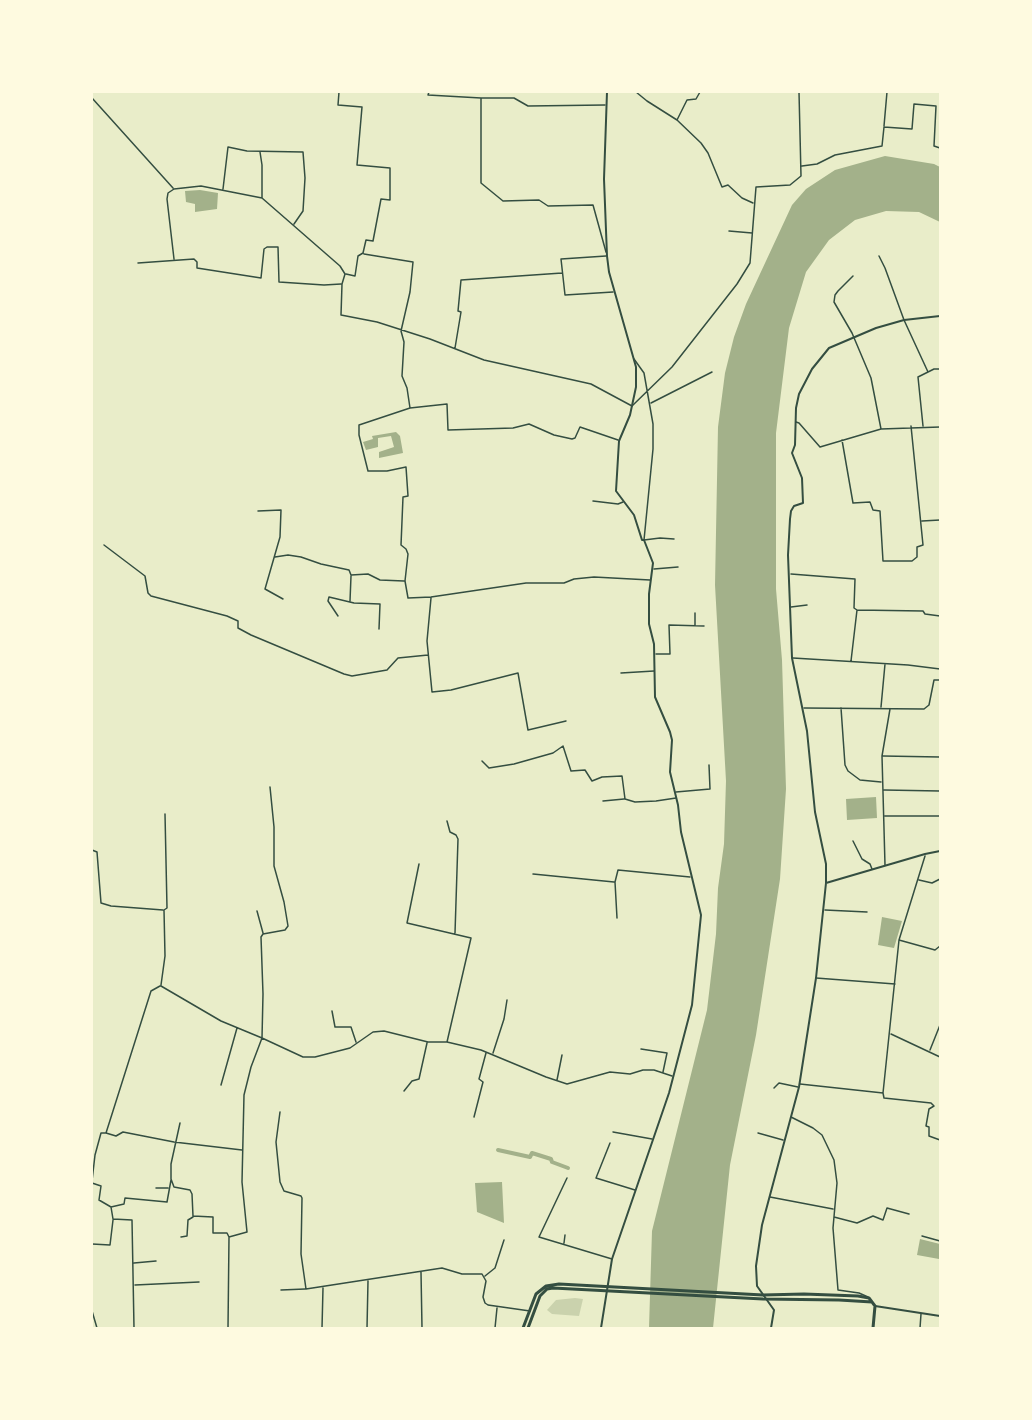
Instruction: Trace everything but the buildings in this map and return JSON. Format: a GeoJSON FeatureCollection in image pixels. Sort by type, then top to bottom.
{"type":"FeatureCollection","features":[{"type":"Feature","properties":{"kind":"main road"},"geometry":{"type":"LineString","coordinates":[[528,1329],[536,1294],[546,1286],[553,1284],[586,1288],[874,1304]]}},
{"type":"Feature","properties":{"kind":"main road"},"geometry":{"type":"LineString","coordinates":[[586,1288],[763,1295],[839,1294],[869,1298],[874,1304],[873,1329]]}},
{"type":"Feature","properties":{"kind":"main road"},"geometry":{"type":"LineString","coordinates":[[523,1329],[532,1311]]}},
{"type":"Feature","properties":{"kind":"street"},"geometry":{"type":"LineString","coordinates":[[339,92],[338,105],[362,106],[357,165],[390,168],[390,200],[381,199],[372,241],[366,240],[363,253]]}},
{"type":"Feature","properties":{"kind":"street"},"geometry":{"type":"LineString","coordinates":[[429,92],[428,95],[514,98],[528,106],[605,105]]}},
{"type":"Feature","properties":{"kind":"street"},"geometry":{"type":"LineString","coordinates":[[607,92],[604,209],[607,256]]}},
{"type":"Feature","properties":{"kind":"street"},"geometry":{"type":"LineString","coordinates":[[636,92],[677,120],[701,143],[708,153],[722,187],[728,185],[742,198],[754,203]]}},
{"type":"Feature","properties":{"kind":"street"},"geometry":{"type":"LineString","coordinates":[[677,120],[687,100],[696,99],[700,92]]}},
{"type":"Feature","properties":{"kind":"street"},"geometry":{"type":"LineString","coordinates":[[632,406],[672,367],[737,284],[750,263],[756,187],[790,185],[801,176],[799,92],[784,92]]}},
{"type":"Feature","properties":{"kind":"street"},"geometry":{"type":"LineString","coordinates":[[801,166],[817,164],[835,155],[882,146],[886,92]]}},
{"type":"Feature","properties":{"kind":"street"},"geometry":{"type":"LineString","coordinates":[[92,98],[174,189]]}},
{"type":"Feature","properties":{"kind":"street"},"geometry":{"type":"LineString","coordinates":[[481,98],[481,183],[503,201],[539,200],[548,206],[593,205],[633,358],[636,387],[632,406],[619,441],[616,491],[634,515],[642,540],[674,539]]}},
{"type":"Feature","properties":{"kind":"street"},"geometry":{"type":"LineString","coordinates":[[884,127],[912,129],[914,104],[936,106],[934,146],[940,148]]}},
{"type":"Feature","properties":{"kind":"street"},"geometry":{"type":"LineString","coordinates":[[223,190],[228,147],[260,152],[303,152],[305,178],[303,211],[293,226]]}},
{"type":"Feature","properties":{"kind":"street"},"geometry":{"type":"LineString","coordinates":[[260,152],[262,198]]}},
{"type":"Feature","properties":{"kind":"street"},"geometry":{"type":"LineString","coordinates":[[174,259],[168,192],[174,189],[201,186],[262,198],[340,266],[345,274],[355,276],[358,256],[363,253],[413,262],[410,292],[401,331],[404,342],[402,376],[407,388],[410,408]]}},
{"type":"Feature","properties":{"kind":"street"},"geometry":{"type":"LineString","coordinates":[[729,231],[752,233]]}},
{"type":"Feature","properties":{"kind":"street"},"geometry":{"type":"LineString","coordinates":[[138,263],[194,259],[197,262],[197,268],[261,278],[264,249],[278,247],[279,282],[342,284]]}},
{"type":"Feature","properties":{"kind":"street"},"geometry":{"type":"LineString","coordinates":[[607,256],[561,259],[565,296],[614,291]]}},
{"type":"Feature","properties":{"kind":"street"},"geometry":{"type":"LineString","coordinates":[[879,256],[904,320],[928,372]]}},
{"type":"Feature","properties":{"kind":"street"},"geometry":{"type":"LineString","coordinates":[[455,348],[461,312],[458,311],[461,280],[562,273]]}},
{"type":"Feature","properties":{"kind":"street"},"geometry":{"type":"LineString","coordinates":[[345,274],[342,284],[341,315],[377,322],[484,360],[591,384],[632,406]]}},
{"type":"Feature","properties":{"kind":"street"},"geometry":{"type":"LineString","coordinates":[[853,276],[834,295],[834,302],[853,336],[871,378],[881,429]]}},
{"type":"Feature","properties":{"kind":"street"},"geometry":{"type":"LineString","coordinates":[[771,1329],[774,1316],[773,1307],[757,1286],[756,1278],[762,1225],[799,1086],[816,978],[826,883],[826,864],[815,812],[803,708],[792,658],[788,555],[791,511],[794,506],[803,503],[802,478],[792,453],[795,445],[795,421],[799,394],[812,369],[829,348],[853,336],[904,320],[940,316]]}},
{"type":"Feature","properties":{"kind":"street"},"geometry":{"type":"LineString","coordinates":[[601,1329],[612,1259],[669,1093],[692,1005],[701,915],[670,772],[672,740],[655,697],[655,654],[649,624],[653,563],[645,540],[653,424],[644,373],[633,358]]}},
{"type":"Feature","properties":{"kind":"street"},"geometry":{"type":"LineString","coordinates":[[923,426],[918,380],[920,376],[928,372],[940,369]]}},
{"type":"Feature","properties":{"kind":"street"},"geometry":{"type":"LineString","coordinates":[[651,403],[712,372]]}},
{"type":"Feature","properties":{"kind":"street"},"geometry":{"type":"LineString","coordinates":[[619,441],[580,427],[575,438],[572,439],[554,435],[529,424],[513,428],[448,430],[447,404],[410,408],[359,425],[368,471],[406,467],[408,496],[404,497],[401,545],[408,554],[405,581],[408,598],[431,597],[526,583],[564,583],[574,579],[594,577],[651,580]]}},
{"type":"Feature","properties":{"kind":"street"},"geometry":{"type":"LineString","coordinates":[[795,421],[819,447],[881,429],[911,426],[940,427]]}},
{"type":"Feature","properties":{"kind":"street"},"geometry":{"type":"LineString","coordinates":[[842,440],[853,503],[870,502],[873,510],[880,511],[882,561],[912,561],[916,559],[917,547],[923,545],[911,426]]}},
{"type":"Feature","properties":{"kind":"street"},"geometry":{"type":"LineString","coordinates":[[593,501],[618,504],[623,501]]}},
{"type":"Feature","properties":{"kind":"street"},"geometry":{"type":"LineString","coordinates":[[258,511],[280,510],[280,537],[265,589],[283,599]]}},
{"type":"Feature","properties":{"kind":"street"},"geometry":{"type":"LineString","coordinates":[[921,522],[940,520]]}},
{"type":"Feature","properties":{"kind":"street"},"geometry":{"type":"LineString","coordinates":[[104,545],[145,576],[148,593],[152,596],[227,616],[238,621],[238,628],[251,635],[344,674],[352,676],[387,670],[398,658],[428,655]]}},
{"type":"Feature","properties":{"kind":"street"},"geometry":{"type":"LineString","coordinates":[[275,557],[288,555],[301,557],[349,570],[351,575],[350,602]]}},
{"type":"Feature","properties":{"kind":"street"},"geometry":{"type":"LineString","coordinates":[[653,569],[678,567]]}},
{"type":"Feature","properties":{"kind":"street"},"geometry":{"type":"LineString","coordinates":[[351,575],[369,574],[380,580],[405,581]]}},
{"type":"Feature","properties":{"kind":"street"},"geometry":{"type":"LineString","coordinates":[[790,574],[855,579],[854,608],[856,610],[852,661]]}},
{"type":"Feature","properties":{"kind":"street"},"geometry":{"type":"LineString","coordinates":[[338,616],[328,601],[329,597],[350,602],[380,604],[379,629]]}},
{"type":"Feature","properties":{"kind":"street"},"geometry":{"type":"LineString","coordinates":[[431,597],[427,641],[432,692],[452,690],[518,673],[528,730],[566,721]]}},
{"type":"Feature","properties":{"kind":"street"},"geometry":{"type":"LineString","coordinates":[[790,607],[807,605]]}},
{"type":"Feature","properties":{"kind":"street"},"geometry":{"type":"LineString","coordinates":[[856,610],[923,611],[925,614],[940,616]]}},
{"type":"Feature","properties":{"kind":"street"},"geometry":{"type":"LineString","coordinates":[[695,614],[696,626]]}},
{"type":"Feature","properties":{"kind":"street"},"geometry":{"type":"LineString","coordinates":[[655,654],[670,654],[669,625],[704,626]]}},
{"type":"Feature","properties":{"kind":"street"},"geometry":{"type":"LineString","coordinates":[[792,658],[885,663],[940,669]]}},
{"type":"Feature","properties":{"kind":"street"},"geometry":{"type":"LineString","coordinates":[[881,708],[885,663]]}},
{"type":"Feature","properties":{"kind":"street"},"geometry":{"type":"LineString","coordinates":[[621,674],[654,671]]}},
{"type":"Feature","properties":{"kind":"street"},"geometry":{"type":"LineString","coordinates":[[803,708],[927,708],[934,680],[940,680]]}},
{"type":"Feature","properties":{"kind":"street"},"geometry":{"type":"LineString","coordinates":[[885,866],[882,756],[890,707]]}},
{"type":"Feature","properties":{"kind":"street"},"geometry":{"type":"LineString","coordinates":[[841,708],[845,765],[848,771],[864,782],[882,782]]}},
{"type":"Feature","properties":{"kind":"street"},"geometry":{"type":"LineString","coordinates":[[482,761],[489,768],[514,764],[553,753],[563,746],[571,771],[585,770],[592,782],[602,777],[622,776],[625,799]]}},
{"type":"Feature","properties":{"kind":"street"},"geometry":{"type":"LineString","coordinates":[[882,756],[940,757]]}},
{"type":"Feature","properties":{"kind":"street"},"geometry":{"type":"LineString","coordinates":[[675,792],[710,789],[709,765]]}},
{"type":"Feature","properties":{"kind":"street"},"geometry":{"type":"LineString","coordinates":[[263,934],[285,930],[288,926],[274,866],[274,827],[270,787]]}},
{"type":"Feature","properties":{"kind":"street"},"geometry":{"type":"LineString","coordinates":[[883,790],[940,791]]}},
{"type":"Feature","properties":{"kind":"street"},"geometry":{"type":"LineString","coordinates":[[603,801],[625,799],[656,801],[676,798]]}},
{"type":"Feature","properties":{"kind":"street"},"geometry":{"type":"LineString","coordinates":[[161,986],[165,956],[165,814]]}},
{"type":"Feature","properties":{"kind":"street"},"geometry":{"type":"LineString","coordinates":[[884,816],[940,816]]}},
{"type":"Feature","properties":{"kind":"street"},"geometry":{"type":"LineString","coordinates":[[447,821],[450,832],[458,839],[455,934]]}},
{"type":"Feature","properties":{"kind":"street"},"geometry":{"type":"LineString","coordinates":[[853,841],[862,859],[870,864],[872,870]]}},
{"type":"Feature","properties":{"kind":"street"},"geometry":{"type":"LineString","coordinates":[[92,850],[97,852],[101,903],[111,906],[164,910]]}},
{"type":"Feature","properties":{"kind":"street"},"geometry":{"type":"LineString","coordinates":[[826,883],[940,851]]}},
{"type":"Feature","properties":{"kind":"street"},"geometry":{"type":"LineString","coordinates":[[925,854],[900,940],[883,1093],[884,1098],[931,1103],[934,1106],[929,1109],[926,1126],[929,1127],[929,1136],[940,1140]]}},
{"type":"Feature","properties":{"kind":"street"},"geometry":{"type":"LineString","coordinates":[[419,864],[407,923],[470,937],[472,940],[447,1042]]}},
{"type":"Feature","properties":{"kind":"street"},"geometry":{"type":"LineString","coordinates":[[617,918],[615,882],[618,870],[691,877]]}},
{"type":"Feature","properties":{"kind":"street"},"geometry":{"type":"LineString","coordinates":[[534,874],[615,882]]}},
{"type":"Feature","properties":{"kind":"street"},"geometry":{"type":"LineString","coordinates":[[918,879],[932,883],[940,879]]}},
{"type":"Feature","properties":{"kind":"street"},"geometry":{"type":"LineString","coordinates":[[824,910],[867,912]]}},
{"type":"Feature","properties":{"kind":"street"},"geometry":{"type":"LineString","coordinates":[[229,1237],[247,1232],[242,1182],[244,1095],[262,1038],[263,934],[257,911]]}},
{"type":"Feature","properties":{"kind":"street"},"geometry":{"type":"LineString","coordinates":[[900,940],[935,950],[940,946]]}},
{"type":"Feature","properties":{"kind":"street"},"geometry":{"type":"LineString","coordinates":[[816,978],[896,985]]}},
{"type":"Feature","properties":{"kind":"street"},"geometry":{"type":"LineString","coordinates":[[161,986],[221,1021],[303,1057],[315,1057],[350,1048],[373,1032],[384,1031],[428,1042],[447,1042],[493,1054],[567,1084],[610,1072],[630,1074],[643,1070],[673,1076]]}},
{"type":"Feature","properties":{"kind":"street"},"geometry":{"type":"LineString","coordinates":[[106,1133],[151,991],[161,986]]}},
{"type":"Feature","properties":{"kind":"street"},"geometry":{"type":"LineString","coordinates":[[493,1054],[504,1019],[507,1000]]}},
{"type":"Feature","properties":{"kind":"street"},"geometry":{"type":"LineString","coordinates":[[332,1011],[336,1027],[351,1027],[356,1043]]}},
{"type":"Feature","properties":{"kind":"street"},"geometry":{"type":"LineString","coordinates":[[930,1051],[940,1025]]}},
{"type":"Feature","properties":{"kind":"street"},"geometry":{"type":"LineString","coordinates":[[221,1085],[237,1028]]}},
{"type":"Feature","properties":{"kind":"street"},"geometry":{"type":"LineString","coordinates":[[891,1034],[940,1057]]}},
{"type":"Feature","properties":{"kind":"street"},"geometry":{"type":"LineString","coordinates":[[404,1091],[412,1082],[418,1080],[428,1042]]}},
{"type":"Feature","properties":{"kind":"street"},"geometry":{"type":"LineString","coordinates":[[641,1049],[667,1053],[663,1073]]}},
{"type":"Feature","properties":{"kind":"street"},"geometry":{"type":"LineString","coordinates":[[474,1117],[483,1082],[479,1079],[486,1052]]}},
{"type":"Feature","properties":{"kind":"street"},"geometry":{"type":"LineString","coordinates":[[556,1081],[562,1054]]}},
{"type":"Feature","properties":{"kind":"street"},"geometry":{"type":"LineString","coordinates":[[774,1088],[779,1083],[883,1093]]}},
{"type":"Feature","properties":{"kind":"street"},"geometry":{"type":"LineString","coordinates":[[280,1112],[276,1142],[280,1182],[285,1191],[302,1198],[302,1254],[306,1289]]}},
{"type":"Feature","properties":{"kind":"street"},"geometry":{"type":"LineString","coordinates":[[791,1116],[822,1135],[834,1160],[837,1183],[833,1217],[838,1290],[859,1293],[869,1298]]}},
{"type":"Feature","properties":{"kind":"street"},"geometry":{"type":"LineString","coordinates":[[180,1123],[177,1142],[171,1164],[167,1202],[125,1198],[124,1204],[111,1207],[99,1200],[101,1186],[92,1182],[95,1155],[101,1133],[116,1136],[123,1132],[177,1142],[242,1150]]}},
{"type":"Feature","properties":{"kind":"street"},"geometry":{"type":"LineString","coordinates":[[613,1132],[652,1139]]}},
{"type":"Feature","properties":{"kind":"street"},"geometry":{"type":"LineString","coordinates":[[758,1133],[784,1140]]}},
{"type":"Feature","properties":{"kind":"street"},"geometry":{"type":"LineString","coordinates":[[610,1143],[596,1178],[636,1190]]}},
{"type":"Feature","properties":{"kind":"street"},"geometry":{"type":"LineString","coordinates":[[567,1178],[540,1239],[612,1259]]}},
{"type":"Feature","properties":{"kind":"street"},"geometry":{"type":"LineString","coordinates":[[171,1179],[177,1189],[190,1190],[193,1216]]}},
{"type":"Feature","properties":{"kind":"street"},"geometry":{"type":"LineString","coordinates":[[156,1188],[169,1188]]}},
{"type":"Feature","properties":{"kind":"street"},"geometry":{"type":"LineString","coordinates":[[769,1197],[834,1209]]}},
{"type":"Feature","properties":{"kind":"street"},"geometry":{"type":"LineString","coordinates":[[92,1244],[110,1245],[113,1218],[111,1207]]}},
{"type":"Feature","properties":{"kind":"street"},"geometry":{"type":"LineString","coordinates":[[833,1217],[857,1223],[873,1216],[883,1220],[887,1208],[909,1214]]}},
{"type":"Feature","properties":{"kind":"street"},"geometry":{"type":"LineString","coordinates":[[181,1237],[187,1236],[188,1220],[193,1216],[213,1217],[213,1233],[227,1233],[229,1237],[228,1329]]}},
{"type":"Feature","properties":{"kind":"street"},"geometry":{"type":"LineString","coordinates":[[113,1218],[132,1220],[134,1329]]}},
{"type":"Feature","properties":{"kind":"street"},"geometry":{"type":"LineString","coordinates":[[564,1244],[565,1235]]}},
{"type":"Feature","properties":{"kind":"street"},"geometry":{"type":"LineString","coordinates":[[922,1236],[940,1241]]}},
{"type":"Feature","properties":{"kind":"street"},"geometry":{"type":"LineString","coordinates":[[485,1276],[495,1268],[504,1240]]}},
{"type":"Feature","properties":{"kind":"street"},"geometry":{"type":"LineString","coordinates":[[134,1263],[156,1261]]}},
{"type":"Feature","properties":{"kind":"street"},"geometry":{"type":"LineString","coordinates":[[281,1290],[323,1287],[442,1268],[462,1274],[485,1276]]}},
{"type":"Feature","properties":{"kind":"street"},"geometry":{"type":"LineString","coordinates":[[421,1271],[422,1329]]}},
{"type":"Feature","properties":{"kind":"street"},"geometry":{"type":"LineString","coordinates":[[485,1276],[485,1303],[497,1308],[532,1311]]}},
{"type":"Feature","properties":{"kind":"street"},"geometry":{"type":"LineString","coordinates":[[367,1329],[368,1280]]}},
{"type":"Feature","properties":{"kind":"street"},"geometry":{"type":"LineString","coordinates":[[134,1285],[199,1282]]}},
{"type":"Feature","properties":{"kind":"street"},"geometry":{"type":"LineString","coordinates":[[322,1329],[323,1287]]}},
{"type":"Feature","properties":{"kind":"street"},"geometry":{"type":"LineString","coordinates":[[874,1304],[940,1315]]}},
{"type":"Feature","properties":{"kind":"street"},"geometry":{"type":"LineString","coordinates":[[495,1329],[497,1308]]}},
{"type":"Feature","properties":{"kind":"street"},"geometry":{"type":"LineString","coordinates":[[92,1311],[97,1329]]}},
{"type":"Feature","properties":{"kind":"street"},"geometry":{"type":"LineString","coordinates":[[920,1329],[921,1313]]}},
{"type":"Feature","properties":{"kind":"shaded area"},"geometry":{"type":"Polygon","coordinates":[[[885,156],[940,167],[940,222],[919,212],[886,211],[855,220],[829,240],[806,272],[789,328],[776,433],[776,589],[782,660],[786,789],[780,879],[756,1035],[730,1165],[713,1328],[649,1328],[652,1231],[707,1010],[724,844],[726,781],[715,585],[718,427],[725,373],[734,337],[746,304],[792,205],[806,189],[835,170],[885,156]]]}},
{"type":"Feature","properties":{"kind":"shaded area"},"geometry":{"type":"Polygon","coordinates":[[[200,190],[218,193],[217,209],[195,212],[195,204],[186,202],[185,191],[200,190]]]}},
{"type":"Feature","properties":{"kind":"shaded area"},"geometry":{"type":"Polygon","coordinates":[[[396,432],[400,436],[403,453],[379,458],[379,452],[394,447],[391,436],[378,438],[378,447],[366,450],[363,442],[373,439],[372,436],[396,432]]]}},
{"type":"Feature","properties":{"kind":"shaded area"},"geometry":{"type":"Polygon","coordinates":[[[876,797],[877,818],[847,820],[846,799],[876,797]]]}},
{"type":"Feature","properties":{"kind":"shaded area"},"geometry":{"type":"Polygon","coordinates":[[[882,917],[902,921],[894,948],[878,945],[882,917]]]}},
{"type":"Feature","properties":{"kind":"shaded area"},"geometry":{"type":"Polygon","coordinates":[[[502,1182],[504,1223],[477,1212],[475,1183],[502,1182]]]}},
{"type":"Feature","properties":{"kind":"shaded area"},"geometry":{"type":"Polygon","coordinates":[[[920,1239],[940,1244],[939,1259],[917,1255],[920,1239]]]}},
{"type":"Feature","properties":{"kind":"shaded area"},"geometry":{"type":"Polygon","coordinates":[[[583,1299],[579,1316],[552,1314],[547,1310],[556,1300],[583,1299]]]}},
{"type":"Feature","properties":{"kind":"waterway"},"geometry":{"type":"LineString","coordinates":[[498,1150],[530,1157],[532,1153],[568,1168]]}}]}
